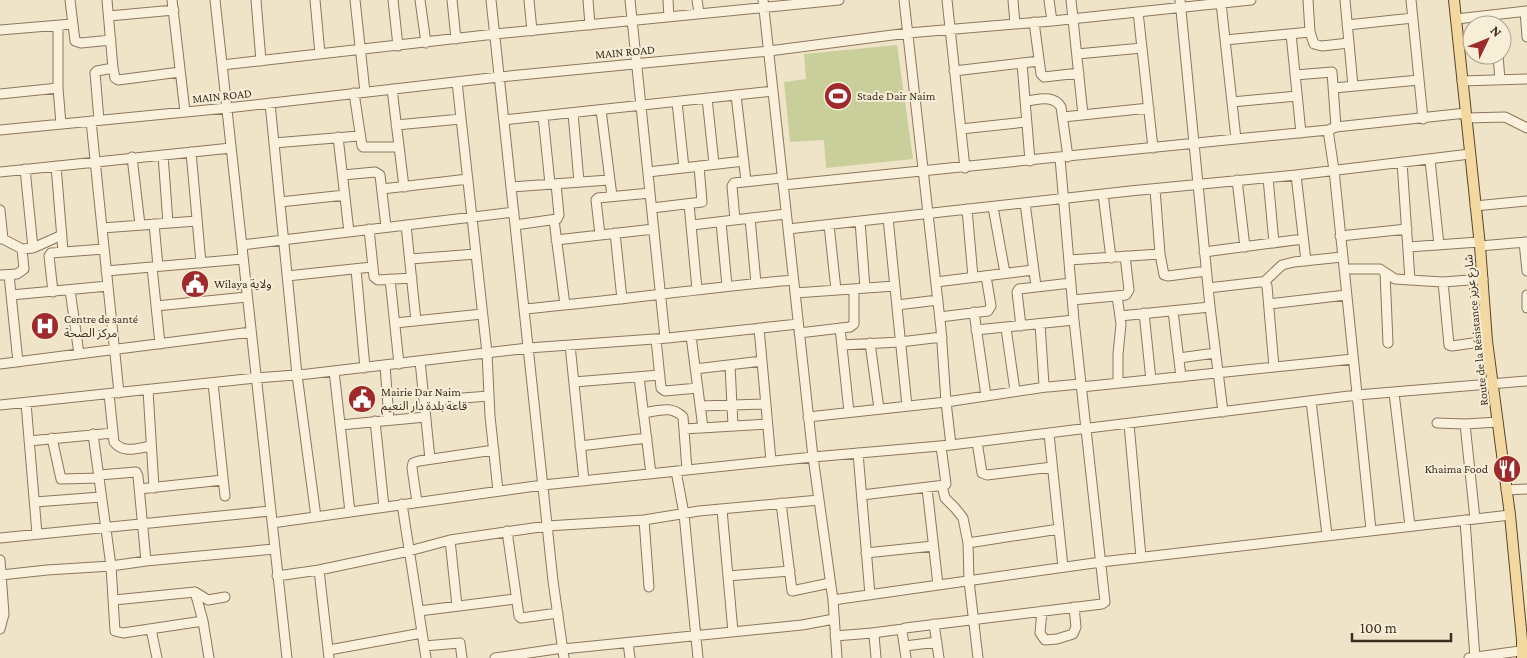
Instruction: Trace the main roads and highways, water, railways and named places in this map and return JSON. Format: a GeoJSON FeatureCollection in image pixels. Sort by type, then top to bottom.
{"type":"FeatureCollection","features":[{"type":"Feature","properties":{"kind":"main road","name":"Route de la Résistance شارع عزيز"},"geometry":{"type":"LineString","coordinates":[[1454,0],[1480,244],[1487,342],[1523,614],[1524,653]]}},
{"type":"Feature","properties":{"kind":"place","name":"Stade Dair Naim"},"geometry":{"type":"Point","coordinates":[838,96]}},
{"type":"Feature","properties":{"kind":"place","name":"Wilaya ولاية"},"geometry":{"type":"Point","coordinates":[195,284]}},
{"type":"Feature","properties":{"kind":"place","name":"Centre de santé مركز الصحة"},"geometry":{"type":"Point","coordinates":[45,326]}},
{"type":"Feature","properties":{"kind":"place","name":"Mairie Dar Naim قاعة بلدة دار النعيم"},"geometry":{"type":"Point","coordinates":[362,399]}},
{"type":"Feature","properties":{"kind":"place","name":"Khaima Food"},"geometry":{"type":"Point","coordinates":[1507,469]}}]}
